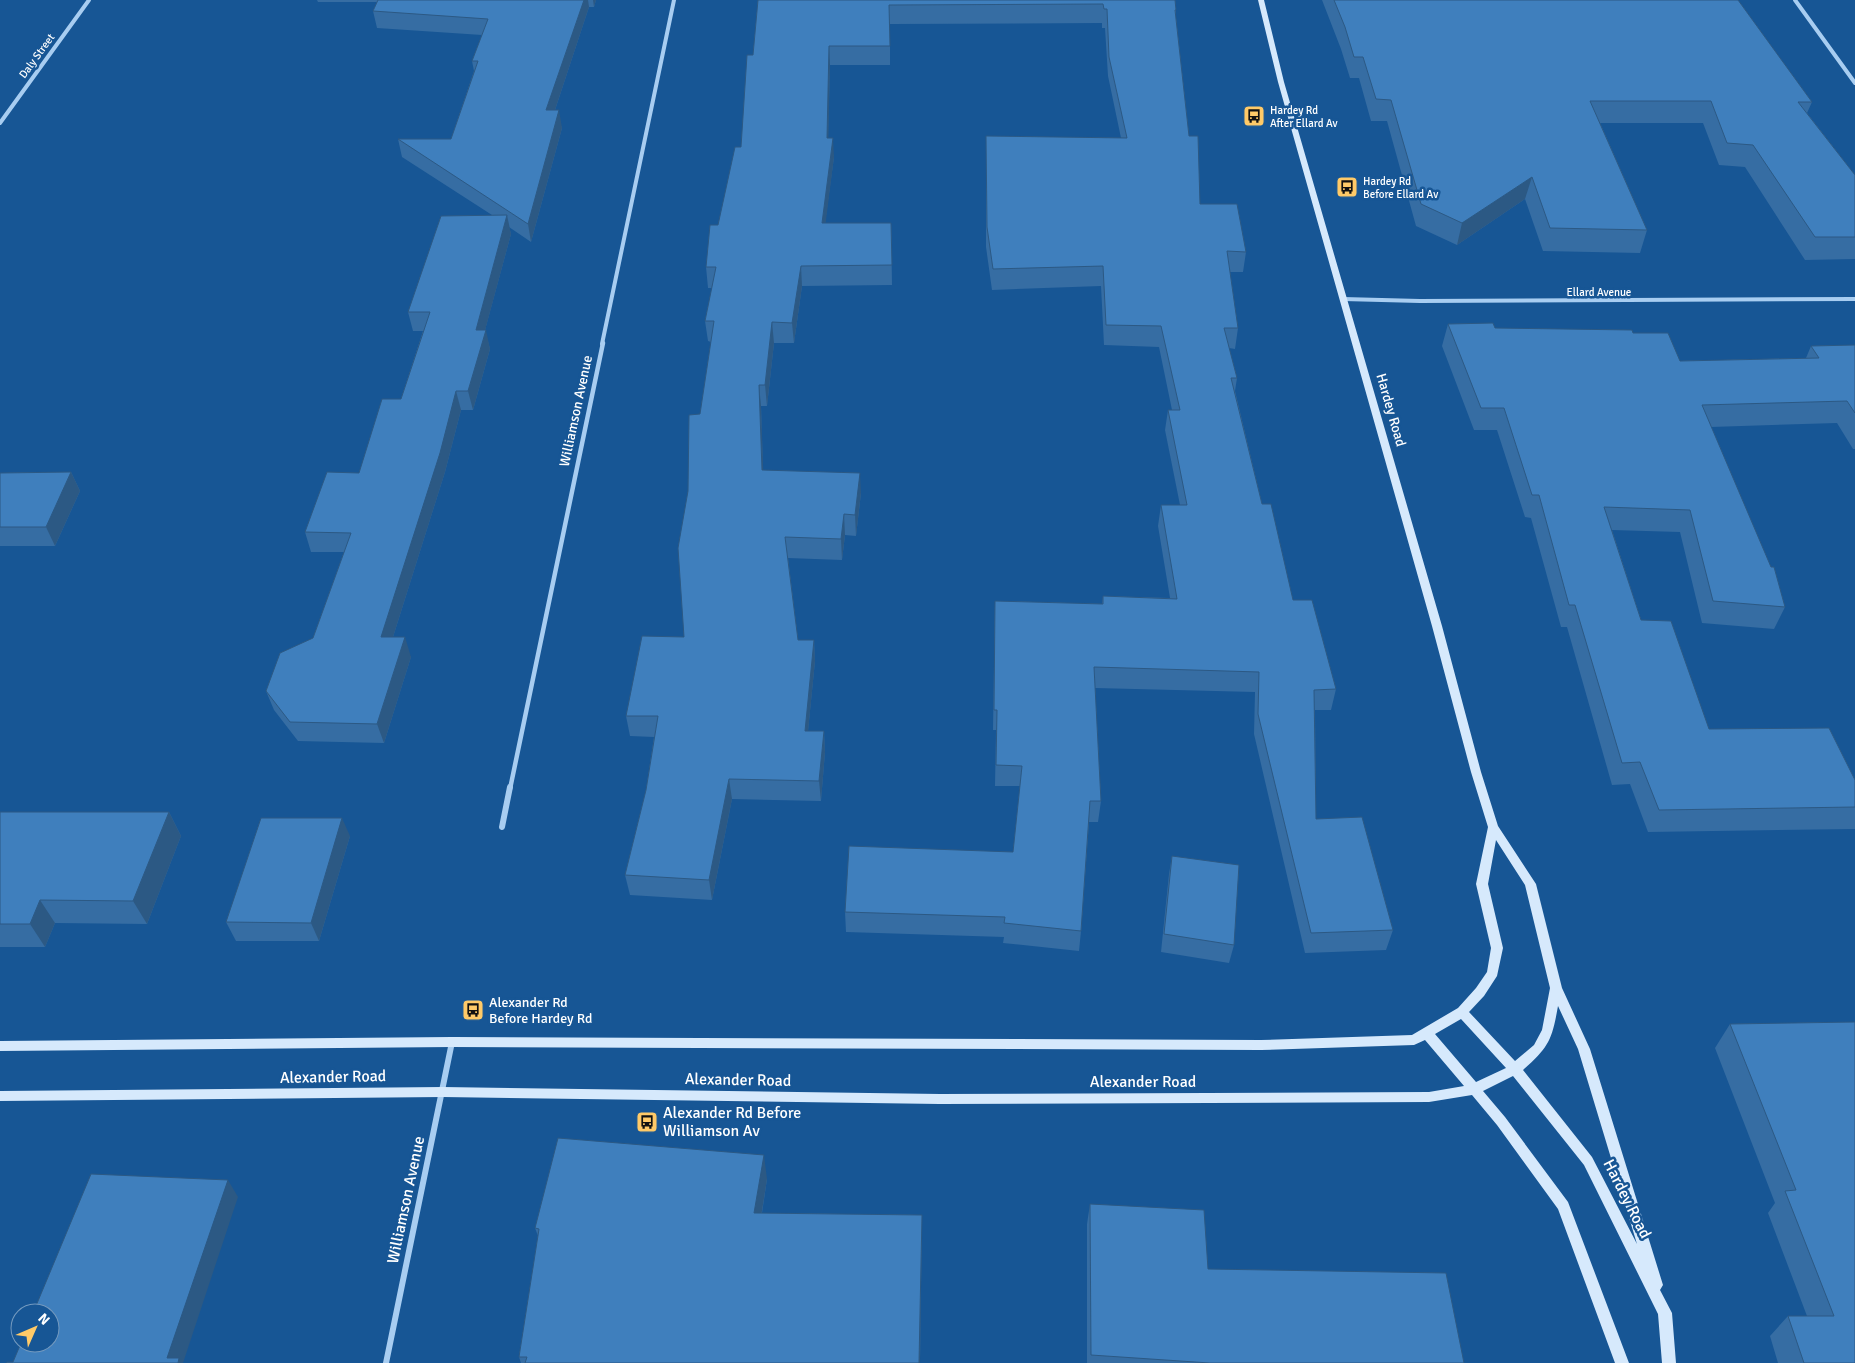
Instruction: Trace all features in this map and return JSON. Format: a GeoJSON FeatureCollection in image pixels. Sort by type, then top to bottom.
{"type":"FeatureCollection","features":[{"type":"Feature","properties":{"kind":"main road","name":"Hardey Road"},"geometry":{"type":"LineString","coordinates":[[1261,0],[1281,82],[1342,300],[1493,828],[1530,884],[1556,988],[1548,1031],[1538,1049],[1515,1069],[1476,1090]]}},
{"type":"Feature","properties":{"kind":"main road","name":"Hardey Road"},"geometry":{"type":"LineString","coordinates":[[452,1042],[1261,1045],[1414,1040],[1462,1012],[1493,973],[1496,948],[1482,884],[1493,828]]}},
{"type":"Feature","properties":{"kind":"main road"},"geometry":{"type":"LineString","coordinates":[[1556,988],[1584,1049],[1665,1313]]}},
{"type":"Feature","properties":{"kind":"main road","name":"Hardey Road"},"geometry":{"type":"LineString","coordinates":[[1462,1012],[1515,1069],[1588,1160],[1665,1313],[1669,1363]]}},
{"type":"Feature","properties":{"kind":"main road"},"geometry":{"type":"LineString","coordinates":[[1428,1033],[1476,1090],[1563,1206],[1622,1363]]}},
{"type":"Feature","properties":{"kind":"main road"},"geometry":{"type":"LineString","coordinates":[[0,1046],[452,1042]]}},
{"type":"Feature","properties":{"kind":"main road","name":"Alexander Road"},"geometry":{"type":"LineString","coordinates":[[0,1096],[442,1092],[960,1098],[1429,1097],[1476,1090]]}},
{"type":"Feature","properties":{"kind":"street","name":"Daly Street"},"geometry":{"type":"LineString","coordinates":[[0,123],[89,0]]}},
{"type":"Feature","properties":{"kind":"street","name":"Williamson Avenue"},"geometry":{"type":"LineString","coordinates":[[502,828],[674,0]]}},
{"type":"Feature","properties":{"kind":"street"},"geometry":{"type":"LineString","coordinates":[[1795,0],[1855,83]]}},
{"type":"Feature","properties":{"kind":"street","name":"Ellard Avenue"},"geometry":{"type":"LineString","coordinates":[[1342,300],[1855,299]]}},
{"type":"Feature","properties":{"kind":"street","name":"Williamson Avenue"},"geometry":{"type":"LineString","coordinates":[[386,1363],[452,1042]]}},
{"type":"Feature","properties":{"kind":"building"},"geometry":{"type":"Polygon","coordinates":[[[378,0],[584,0],[546,110],[559,110],[528,224],[398,139],[451,139],[478,61],[472,61],[488,19],[373,11],[378,0]]]}},
{"type":"Feature","properties":{"kind":"building"},"geometry":{"type":"Polygon","coordinates":[[[758,0],[1175,0],[1189,136],[1198,136],[1200,204],[1237,204],[1246,252],[1227,251],[1238,328],[1224,328],[1237,378],[1231,378],[1262,504],[1271,504],[1293,600],[1312,600],[1336,689],[1314,690],[1316,819],[1362,817],[1393,930],[1311,933],[1258,714],[1259,672],[1094,667],[1101,801],[1090,801],[1081,931],[1004,923],[1005,917],[845,912],[849,846],[1013,852],[1022,766],[996,765],[997,710],[994,710],[995,601],[1103,604],[1103,596],[1177,599],[1161,505],[1187,505],[1168,410],[1180,410],[1161,326],[1106,325],[1103,266],[993,269],[987,227],[986,136],[1127,138],[1109,57],[1107,9],[1104,9],[1103,4],[889,5],[890,46],[829,46],[827,138],[833,138],[822,223],[891,223],[892,265],[801,266],[792,323],[772,322],[765,385],[759,385],[762,470],[860,473],[855,515],[844,514],[841,539],[785,537],[798,640],[814,640],[805,731],[824,731],[819,781],[729,779],[709,880],[625,875],[646,790],[658,716],[626,716],[642,636],[684,637],[678,548],[688,491],[689,415],[700,414],[714,321],[705,321],[716,267],[706,267],[710,225],[718,225],[735,147],[741,147],[747,55],[753,55],[758,0]]]}},
{"type":"Feature","properties":{"kind":"building"},"geometry":{"type":"Polygon","coordinates":[[[1334,0],[1738,0],[1812,102],[1798,102],[1855,175],[1855,237],[1815,237],[1753,145],[1727,143],[1711,101],[1590,101],[1647,230],[1550,228],[1532,177],[1462,223],[1421,204],[1391,100],[1376,99],[1363,57],[1354,57],[1334,0]]]}},
{"type":"Feature","properties":{"kind":"building"},"geometry":{"type":"Polygon","coordinates":[[[507,215],[476,330],[486,330],[468,391],[456,391],[440,453],[381,637],[405,637],[377,724],[290,722],[266,691],[280,653],[313,638],[351,533],[305,532],[327,472],[359,473],[382,399],[401,399],[430,312],[408,312],[441,216],[507,215]]]}},
{"type":"Feature","properties":{"kind":"building"},"geometry":{"type":"Polygon","coordinates":[[[1493,323],[1495,328],[1632,330],[1633,333],[1668,333],[1680,361],[1819,358],[1811,346],[1855,345],[1855,413],[1847,401],[1702,405],[1771,567],[1774,567],[1785,607],[1713,601],[1690,510],[1604,507],[1641,620],[1671,621],[1709,729],[1829,728],[1855,780],[1855,807],[1659,810],[1640,762],[1622,763],[1575,605],[1569,605],[1539,495],[1532,495],[1504,408],[1481,408],[1448,324],[1493,323]]]}},
{"type":"Feature","properties":{"kind":"building"},"geometry":{"type":"Polygon","coordinates":[[[71,472],[46,527],[0,527],[0,473],[71,472]]]}},
{"type":"Feature","properties":{"kind":"building"},"geometry":{"type":"Polygon","coordinates":[[[0,812],[169,812],[133,901],[40,900],[30,924],[0,924],[0,812]]]}},
{"type":"Feature","properties":{"kind":"building"},"geometry":{"type":"Polygon","coordinates":[[[261,818],[342,818],[311,923],[226,922],[261,818]]]}},
{"type":"Feature","properties":{"kind":"building"},"geometry":{"type":"Polygon","coordinates":[[[1172,856],[1239,865],[1234,945],[1164,934],[1172,856]]]}},
{"type":"Feature","properties":{"kind":"building"},"geometry":{"type":"Polygon","coordinates":[[[1855,1022],[1855,1363],[1804,1363],[1788,1316],[1834,1316],[1785,1191],[1796,1190],[1730,1024],[1855,1022]]]}},
{"type":"Feature","properties":{"kind":"building"},"geometry":{"type":"Polygon","coordinates":[[[558,1138],[764,1155],[754,1213],[922,1215],[919,1363],[525,1363],[527,1357],[519,1357],[539,1229],[535,1228],[558,1138]]]}},
{"type":"Feature","properties":{"kind":"building"},"geometry":{"type":"Polygon","coordinates":[[[91,1174],[228,1180],[167,1358],[179,1358],[178,1363],[6,1363],[13,1362],[17,1353],[60,1353],[60,1303],[37,1303],[91,1174]]]}},
{"type":"Feature","properties":{"kind":"building"},"geometry":{"type":"Polygon","coordinates":[[[1090,1204],[1204,1210],[1208,1269],[1446,1273],[1464,1363],[1210,1363],[1091,1355],[1090,1204]]]}},
{"type":"Feature","properties":{"kind":"place","name":"Hardey Rd After Ellard Av"},"geometry":{"type":"Point","coordinates":[1254,116]}},
{"type":"Feature","properties":{"kind":"place","name":"Hardey Rd Before Ellard Av"},"geometry":{"type":"Point","coordinates":[1347,187]}},
{"type":"Feature","properties":{"kind":"place","name":"Alexander Rd Before Hardey Rd"},"geometry":{"type":"Point","coordinates":[473,1010]}},
{"type":"Feature","properties":{"kind":"place","name":"Alexander Rd Before Williamson Av"},"geometry":{"type":"Point","coordinates":[647,1122]}}]}
